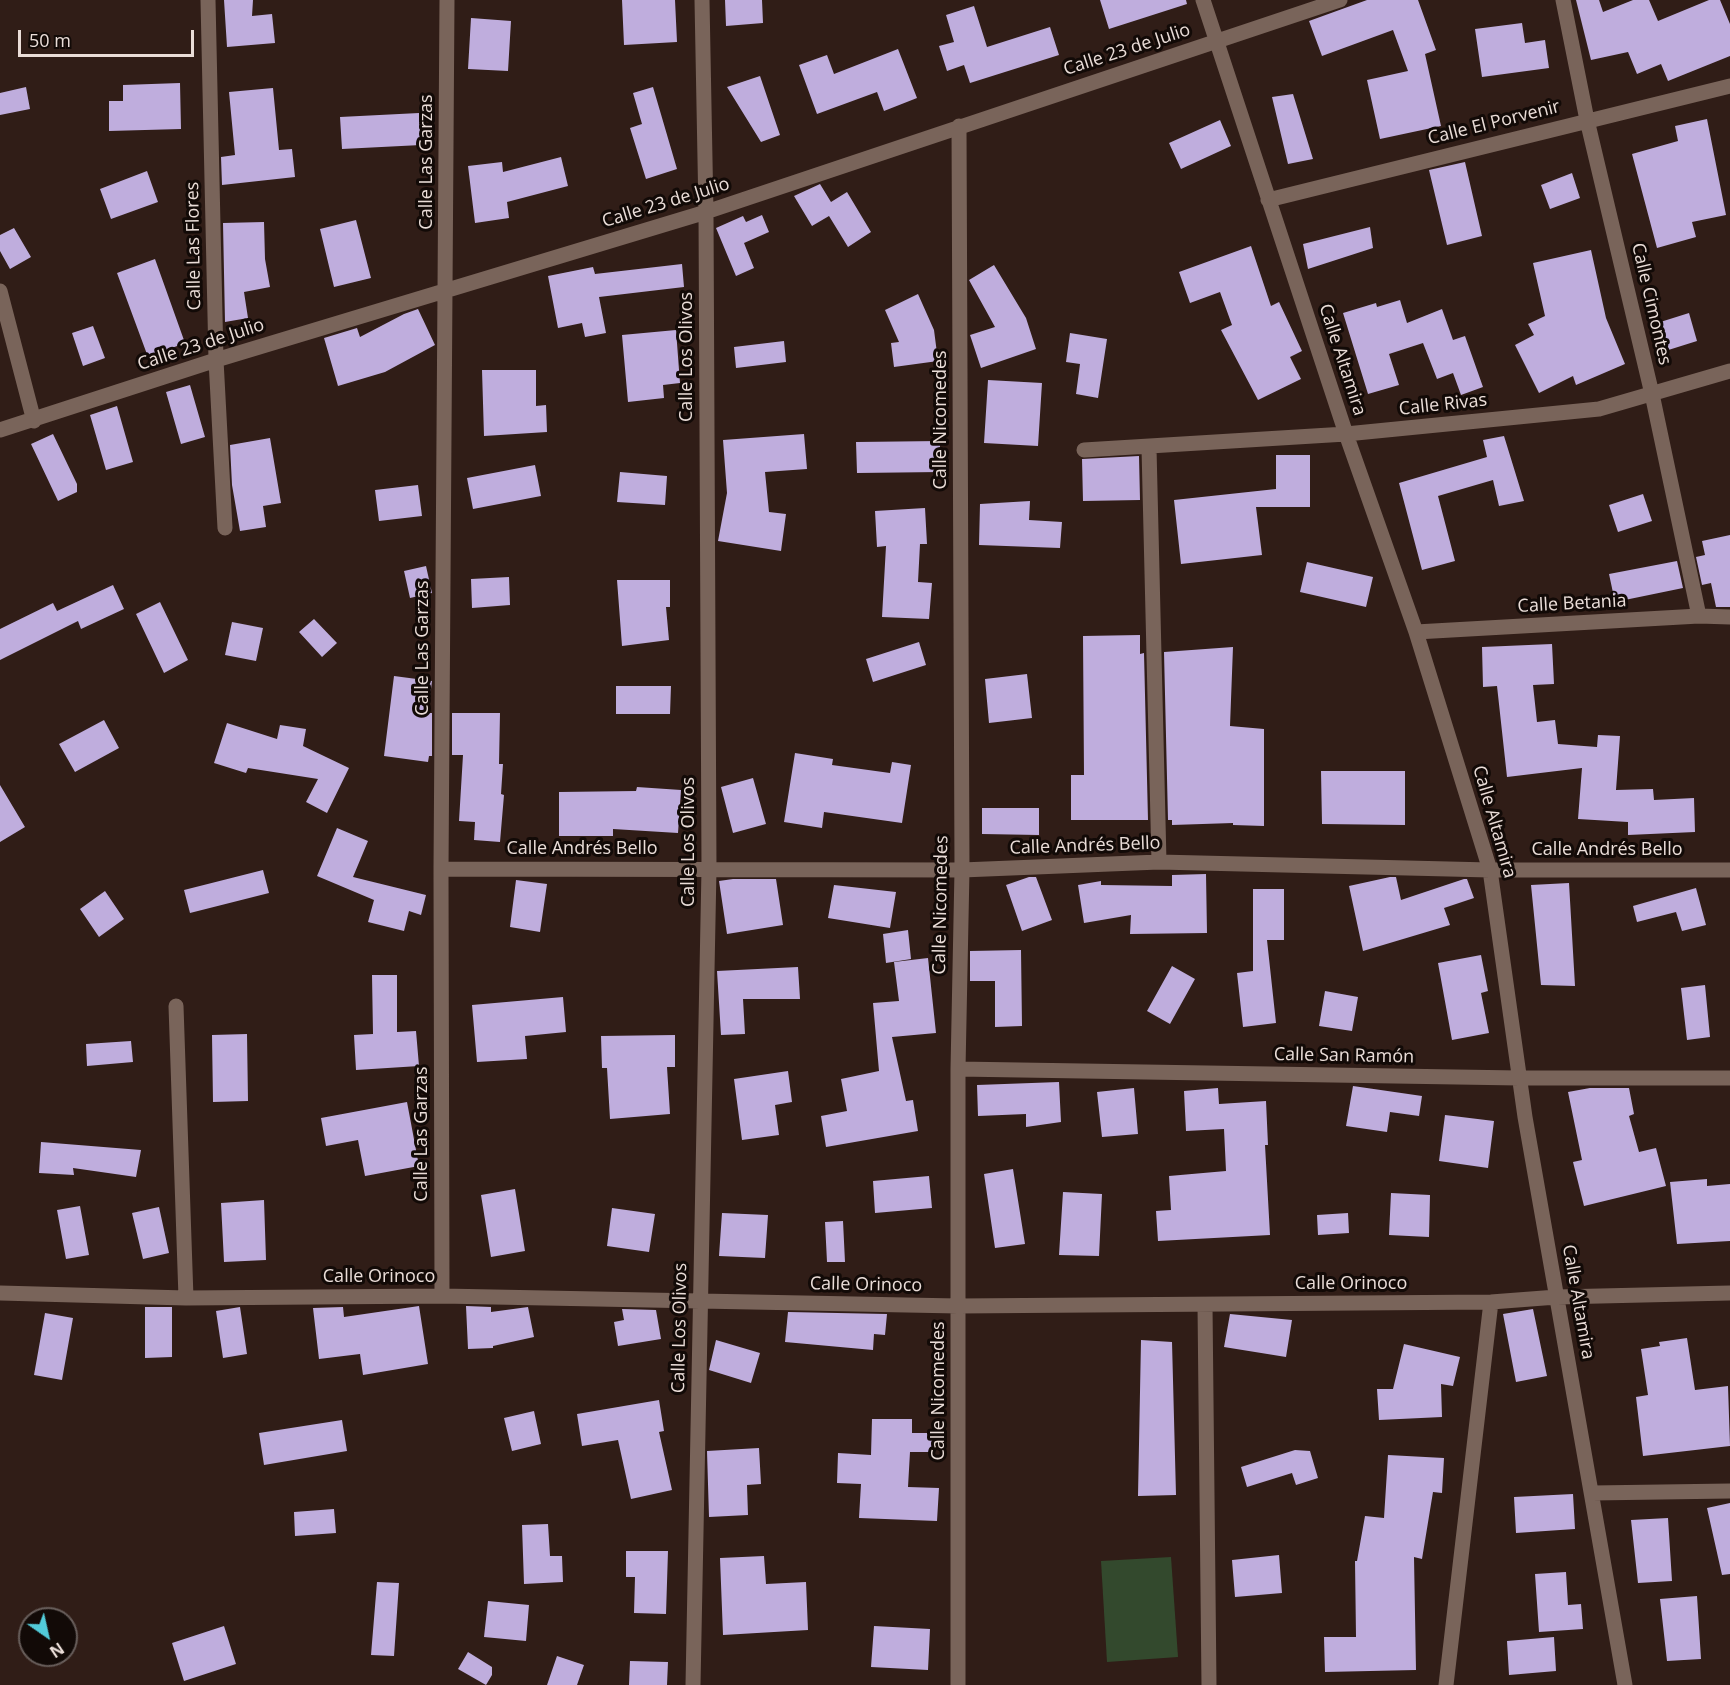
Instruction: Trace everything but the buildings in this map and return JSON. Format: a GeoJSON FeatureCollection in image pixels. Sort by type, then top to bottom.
{"type":"FeatureCollection","features":[{"type":"Feature","properties":{"kind":"street","name":"Calle Las Flores"},"geometry":{"type":"LineString","coordinates":[[208,0],[216,360],[225,528]]}},
{"type":"Feature","properties":{"kind":"street","name":"Calle Las Garzas"},"geometry":{"type":"LineString","coordinates":[[442,1296],[441,868],[447,0]]}},
{"type":"Feature","properties":{"kind":"street","name":"Calle Los Olivos"},"geometry":{"type":"LineString","coordinates":[[693,1685],[709,868],[706,212],[702,0]]}},
{"type":"Feature","properties":{"kind":"street","name":"Calle Altamira"},"geometry":{"type":"LineString","coordinates":[[1203,0],[1346,434],[1416,632],[1490,870],[1519,1078],[1625,1685]]}},
{"type":"Feature","properties":{"kind":"street","name":"Calle 23 de Julio"},"geometry":{"type":"LineString","coordinates":[[0,430],[34,421],[216,360],[706,212],[1340,0]]}},
{"type":"Feature","properties":{"kind":"street","name":"Calle Cimontes"},"geometry":{"type":"LineString","coordinates":[[1563,0],[1587,120],[1652,394],[1699,616]]}},
{"type":"Feature","properties":{"kind":"street","name":"Calle El Porvenir"},"geometry":{"type":"LineString","coordinates":[[1268,200],[1730,86]]}},
{"type":"Feature","properties":{"kind":"street","name":"Calle Nicomedes"},"geometry":{"type":"LineString","coordinates":[[958,1685],[958,1069],[962,870],[959,126]]}},
{"type":"Feature","properties":{"kind":"street"},"geometry":{"type":"LineString","coordinates":[[0,291],[34,421]]}},
{"type":"Feature","properties":{"kind":"street","name":"Calle Rivas"},"geometry":{"type":"LineString","coordinates":[[1084,450],[1149,448],[1346,434],[1599,409],[1730,371]]}},
{"type":"Feature","properties":{"kind":"street"},"geometry":{"type":"LineString","coordinates":[[1149,448],[1159,862]]}},
{"type":"Feature","properties":{"kind":"street","name":"Calle Betania"},"geometry":{"type":"LineString","coordinates":[[1416,632],[1699,616],[1730,617]]}},
{"type":"Feature","properties":{"kind":"street","name":"Calle Andrés Bello"},"geometry":{"type":"LineString","coordinates":[[441,868],[962,870],[1159,862],[1490,870],[1730,870]]}},
{"type":"Feature","properties":{"kind":"street"},"geometry":{"type":"LineString","coordinates":[[176,1006],[186,1298]]}},
{"type":"Feature","properties":{"kind":"street","name":"Calle San Ramón"},"geometry":{"type":"LineString","coordinates":[[958,1069],[1519,1078],[1730,1078]]}},
{"type":"Feature","properties":{"kind":"street","name":"Calle Orinoco"},"geometry":{"type":"LineString","coordinates":[[0,1293],[186,1298],[442,1296],[958,1306],[1491,1302],[1557,1297],[1730,1293]]}},
{"type":"Feature","properties":{"kind":"street"},"geometry":{"type":"LineString","coordinates":[[1446,1685],[1491,1302]]}},
{"type":"Feature","properties":{"kind":"street"},"geometry":{"type":"LineString","coordinates":[[1205,1305],[1209,1685]]}},
{"type":"Feature","properties":{"kind":"street"},"geometry":{"type":"LineString","coordinates":[[1592,1493],[1730,1491]]}},
{"type":"Feature","properties":{"kind":"green space"},"geometry":{"type":"Polygon","coordinates":[[[1171,1557],[1178,1657],[1107,1662],[1101,1561],[1171,1557]]]}}]}
